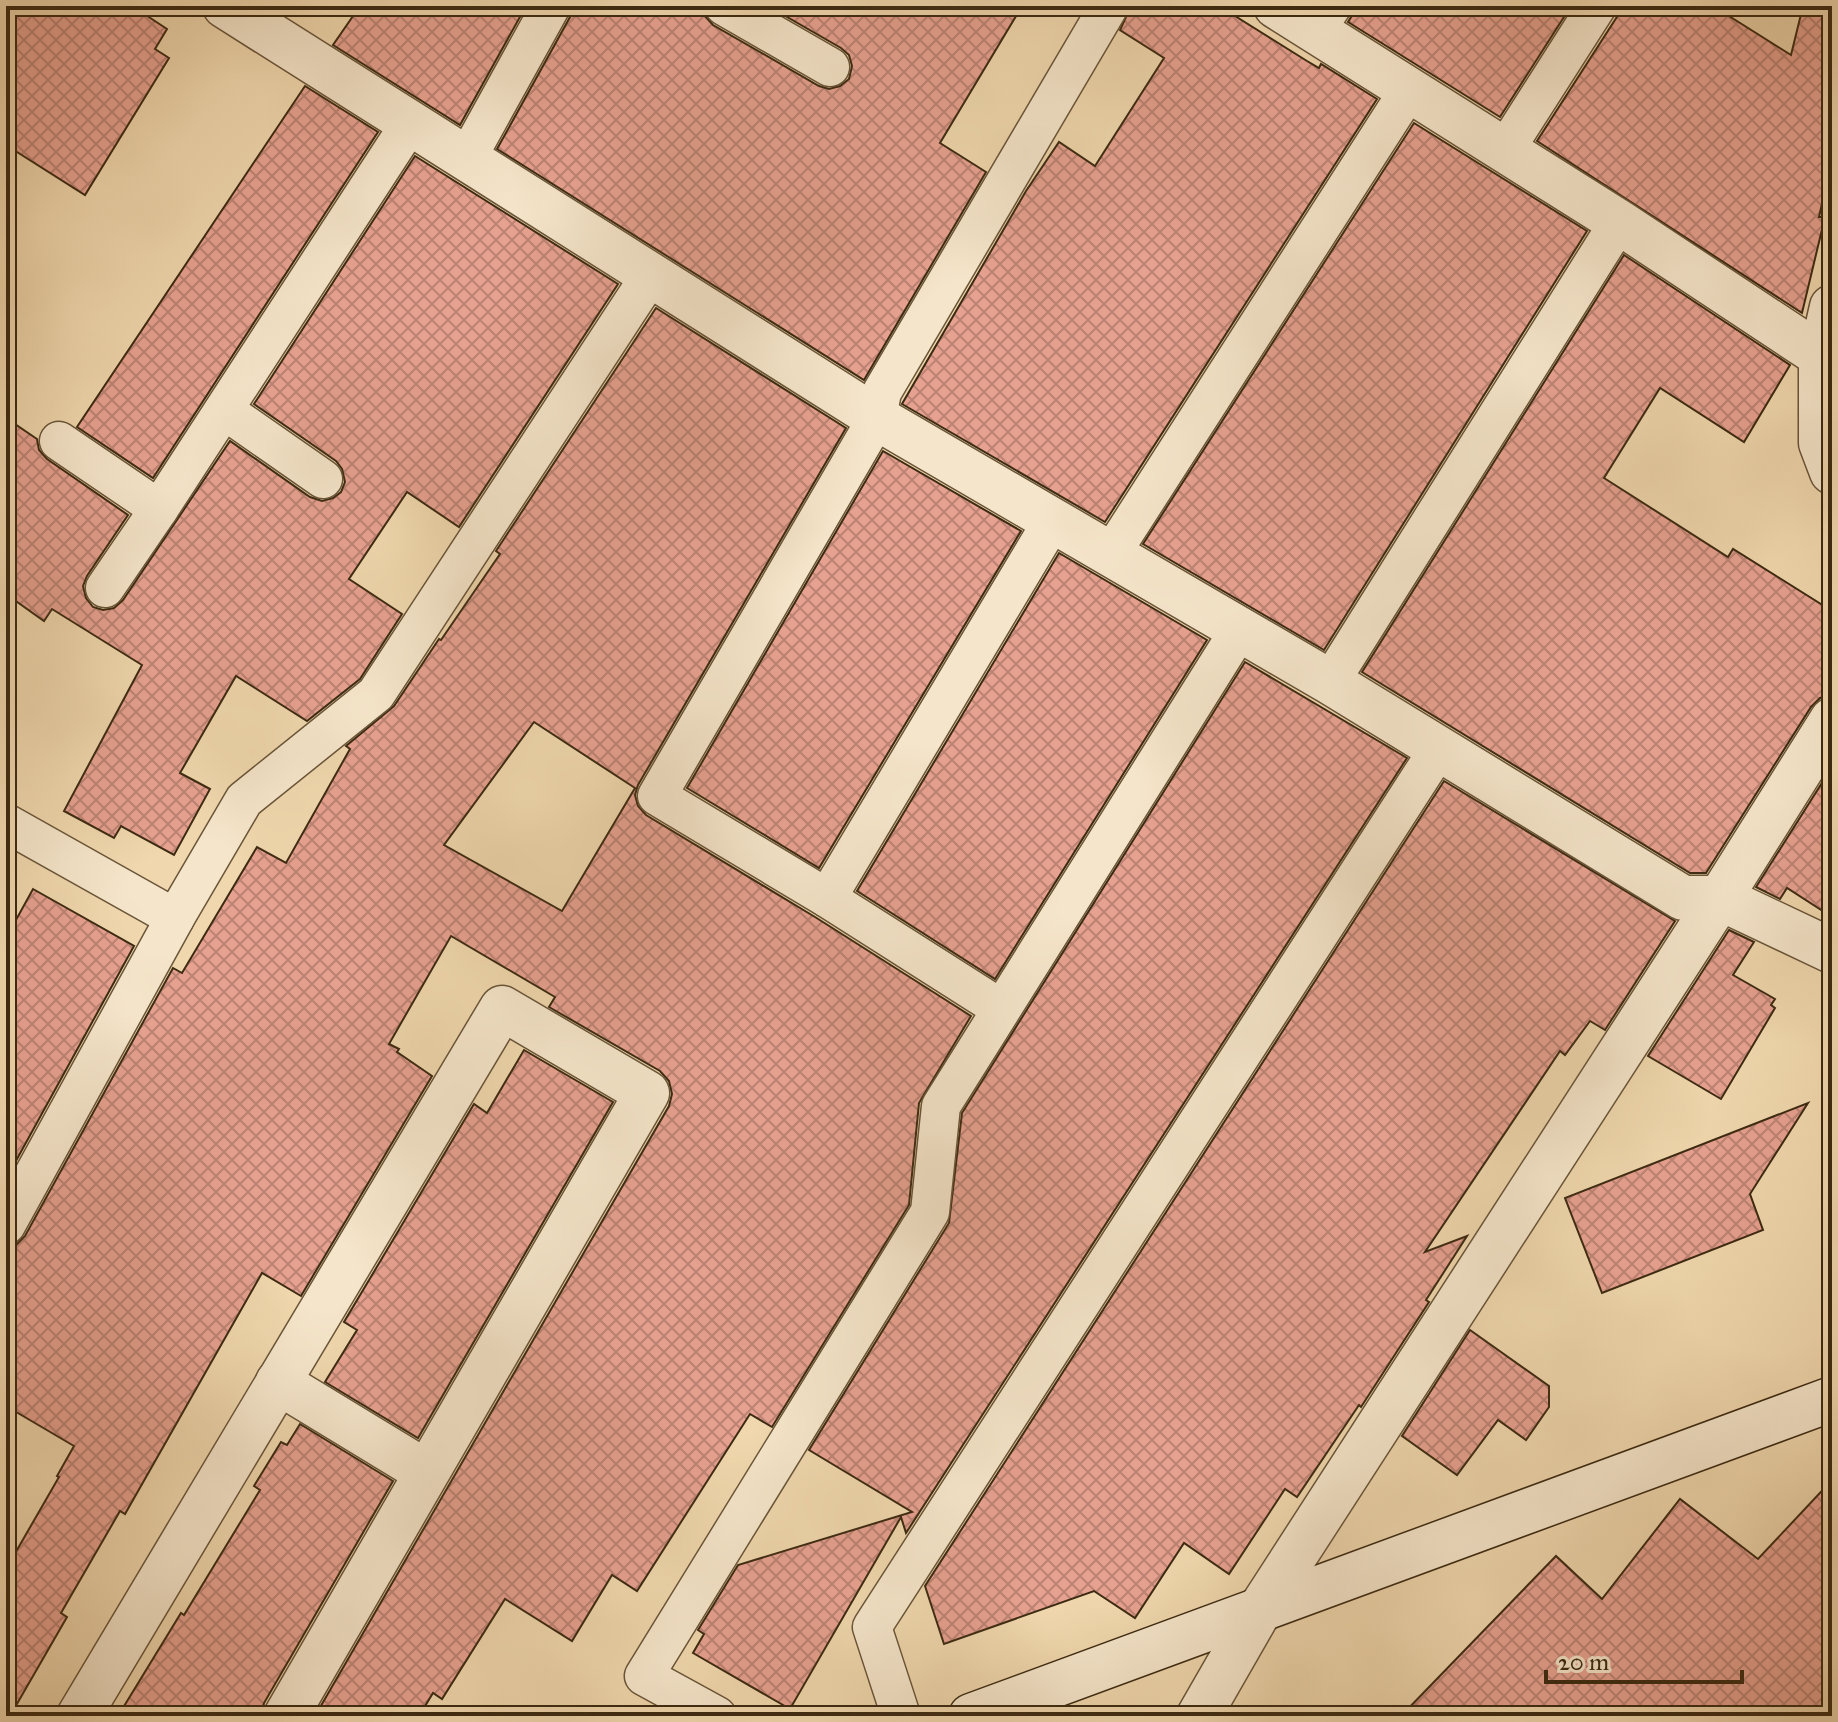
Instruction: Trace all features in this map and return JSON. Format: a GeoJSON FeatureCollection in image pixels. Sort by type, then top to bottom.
{"type":"FeatureCollection","features":[{"type":"Feature","properties":{"kind":"street"},"geometry":{"type":"LineString","coordinates":[[1276,6],[1324,19],[1409,90],[1619,222],[1826,360]]}},
{"type":"Feature","properties":{"kind":"street"},"geometry":{"type":"LineString","coordinates":[[241,10],[650,276],[877,418],[1330,682],[1683,898],[1720,898],[1832,951]]}},
{"type":"Feature","properties":{"kind":"street"},"geometry":{"type":"LineString","coordinates":[[1832,307],[1821,443],[1832,472]]}},
{"type":"Feature","properties":{"kind":"street"},"geometry":{"type":"LineString","coordinates":[[1199,1716],[1261,1608],[1832,720]]}},
{"type":"Feature","properties":{"kind":"street"},"geometry":{"type":"LineString","coordinates":[[79,1716],[502,1008],[647,1093],[286,1716]]}},
{"type":"Feature","properties":{"kind":"street"},"geometry":{"type":"LineString","coordinates":[[278,1382],[426,1472]]}},
{"type":"Feature","properties":{"kind":"street"},"geometry":{"type":"LineString","coordinates":[[971,1716],[1832,1399]]}},
{"type":"Feature","properties":{"kind":"lane"},"geometry":{"type":"LineString","coordinates":[[467,158],[551,6]]}},
{"type":"Feature","properties":{"kind":"lane"},"geometry":{"type":"LineString","coordinates":[[724,6],[830,67]]}},
{"type":"Feature","properties":{"kind":"lane"},"geometry":{"type":"LineString","coordinates":[[1000,1008],[827,898],[657,796],[877,418],[882,392],[1109,6]]}},
{"type":"Feature","properties":{"kind":"lane"},"geometry":{"type":"LineString","coordinates":[[1505,150],[1597,6]]}},
{"type":"Feature","properties":{"kind":"lane"},"geometry":{"type":"LineString","coordinates":[[1111,554],[1409,90]]}},
{"type":"Feature","properties":{"kind":"lane"},"geometry":{"type":"LineString","coordinates":[[105,588],[411,122]]}},
{"type":"Feature","properties":{"kind":"lane"},"geometry":{"type":"LineString","coordinates":[[1330,682],[1619,222]]}},
{"type":"Feature","properties":{"kind":"lane"},"geometry":{"type":"LineString","coordinates":[[6,1225],[175,918],[244,800],[376,694],[650,276]]}},
{"type":"Feature","properties":{"kind":"lane"},"geometry":{"type":"LineString","coordinates":[[224,410],[323,479]]}},
{"type":"Feature","properties":{"kind":"lane"},"geometry":{"type":"LineString","coordinates":[[59,441],[159,509]]}},
{"type":"Feature","properties":{"kind":"lane"},"geometry":{"type":"LineString","coordinates":[[827,898],[1053,520]]}},
{"type":"Feature","properties":{"kind":"lane"},"geometry":{"type":"LineString","coordinates":[[717,1716],[644,1676],[930,1212],[941,1106],[1240,629]]}},
{"type":"Feature","properties":{"kind":"lane"},"geometry":{"type":"LineString","coordinates":[[901,1716],[872,1627],[1438,750]]}},
{"type":"Feature","properties":{"kind":"lane"},"geometry":{"type":"LineString","coordinates":[[6,823],[175,918]]}},
{"type":"Feature","properties":{"kind":"building"},"geometry":{"type":"Polygon","coordinates":[[[6,6],[132,6],[167,29],[155,49],[169,58],[85,195],[6,145],[6,6]]]}},
{"type":"Feature","properties":{"kind":"building"},"geometry":{"type":"Polygon","coordinates":[[[360,6],[526,6],[460,125],[333,45],[360,6]]]}},
{"type":"Feature","properties":{"kind":"building"},"geometry":{"type":"Polygon","coordinates":[[[573,6],[702,6],[705,16],[713,25],[829,89],[849,79],[852,66],[849,55],[768,6],[1022,6],[940,143],[986,172],[864,380],[497,149],[570,17],[573,6]]]}},
{"type":"Feature","properties":{"kind":"building"},"geometry":{"type":"Polygon","coordinates":[[[1131,6],[1219,6],[1307,61],[1319,68],[1321,64],[1377,99],[1105,522],[902,404],[1026,191],[1059,142],[1095,166],[1164,58],[1120,30],[1131,6]]]}},
{"type":"Feature","properties":{"kind":"building"},"geometry":{"type":"Polygon","coordinates":[[[1358,6],[1547,6],[1564,17],[1500,117],[1348,22],[1358,6]]]}},
{"type":"Feature","properties":{"kind":"building"},"geometry":{"type":"Polygon","coordinates":[[[1624,6],[1713,6],[1791,55],[1803,6],[1832,6],[1832,160],[1819,217],[1825,217],[1802,313],[1537,141],[1624,6]]]}},
{"type":"Feature","properties":{"kind":"building"},"geometry":{"type":"Polygon","coordinates":[[[305,86],[378,132],[153,478],[77,427],[305,86]]]}},
{"type":"Feature","properties":{"kind":"building"},"geometry":{"type":"Polygon","coordinates":[[[1414,123],[1587,231],[1324,650],[1143,544],[1414,123]]]}},
{"type":"Feature","properties":{"kind":"building"},"geometry":{"type":"Polygon","coordinates":[[[415,156],[618,284],[459,527],[407,492],[349,579],[402,614],[360,679],[307,721],[236,676],[180,773],[210,789],[174,855],[121,826],[114,838],[64,811],[142,665],[52,609],[44,621],[6,594],[6,418],[37,439],[39,450],[47,459],[128,515],[83,586],[86,598],[93,607],[103,610],[114,608],[123,600],[230,441],[310,497],[322,501],[333,498],[341,492],[345,482],[336,461],[254,404],[415,156]]]}},
{"type":"Feature","properties":{"kind":"building"},"geometry":{"type":"Polygon","coordinates":[[[1624,255],[1790,365],[1744,442],[1660,388],[1604,478],[1728,557],[1733,549],[1832,611],[1832,695],[1820,698],[1811,707],[1706,873],[1690,873],[1362,672],[1624,255]]]}},
{"type":"Feature","properties":{"kind":"building"},"geometry":{"type":"Polygon","coordinates":[[[656,308],[846,428],[635,795],[638,806],[646,815],[971,1016],[919,1103],[909,1205],[772,1427],[750,1414],[637,1591],[612,1575],[572,1641],[505,1599],[442,1699],[433,1693],[419,1716],[315,1716],[669,1106],[672,1094],[669,1081],[660,1071],[549,1007],[555,997],[451,936],[389,1044],[432,1076],[301,1296],[262,1273],[125,1514],[120,1511],[61,1613],[67,1617],[10,1716],[6,1716],[6,1569],[74,1446],[6,1406],[6,1247],[17,1244],[25,1236],[173,968],[182,973],[257,847],[286,863],[350,749],[346,746],[394,706],[500,554],[496,551],[656,308]],[[534,722],[444,845],[562,911],[635,788],[534,722]]]}},
{"type":"Feature","properties":{"kind":"building"},"geometry":{"type":"Polygon","coordinates":[[[883,451],[1021,531],[819,868],[687,788],[883,451]]]}},
{"type":"Feature","properties":{"kind":"building"},"geometry":{"type":"Polygon","coordinates":[[[1059,553],[1207,640],[995,979],[857,891],[1059,553]]]}},
{"type":"Feature","properties":{"kind":"building"},"geometry":{"type":"Polygon","coordinates":[[[1245,662],[1407,758],[906,1533],[901,1517],[790,1709],[693,1653],[704,1634],[698,1630],[738,1565],[912,1512],[809,1450],[949,1223],[962,1113],[1245,662]]]}},
{"type":"Feature","properties":{"kind":"building"},"geometry":{"type":"Polygon","coordinates":[[[1832,767],[1832,917],[1787,888],[1780,899],[1756,887],[1832,767]]]}},
{"type":"Feature","properties":{"kind":"building"},"geometry":{"type":"Polygon","coordinates":[[[1444,781],[1675,921],[1605,1030],[1590,1021],[1565,1055],[1560,1051],[1425,1252],[1467,1236],[1426,1300],[1429,1302],[1361,1407],[1359,1405],[1297,1497],[1285,1489],[1229,1574],[1184,1543],[1135,1618],[1094,1591],[944,1644],[925,1586],[1444,781]]]}},
{"type":"Feature","properties":{"kind":"building"},"geometry":{"type":"Polygon","coordinates":[[[33,889],[134,946],[6,1179],[6,938],[33,889]]]}},
{"type":"Feature","properties":{"kind":"building"},"geometry":{"type":"Polygon","coordinates":[[[1729,930],[1754,942],[1733,975],[1775,999],[1771,1005],[1775,1008],[1721,1099],[1648,1056],[1729,930]]]}},
{"type":"Feature","properties":{"kind":"building"},"geometry":{"type":"Polygon","coordinates":[[[524,1050],[613,1102],[418,1438],[325,1382],[357,1330],[344,1322],[474,1104],[487,1113],[524,1050]]]}},
{"type":"Feature","properties":{"kind":"building"},"geometry":{"type":"Polygon","coordinates":[[[1808,1103],[1750,1194],[1763,1230],[1602,1293],[1565,1198],[1808,1103]]]}},
{"type":"Feature","properties":{"kind":"building"},"geometry":{"type":"Polygon","coordinates":[[[1470,1330],[1549,1386],[1549,1407],[1526,1440],[1498,1420],[1457,1475],[1402,1436],[1470,1330]]]}},
{"type":"Feature","properties":{"kind":"building"},"geometry":{"type":"Polygon","coordinates":[[[300,1424],[393,1481],[264,1703],[261,1716],[118,1716],[260,1490],[254,1486],[281,1442],[287,1445],[300,1424]]]}},
{"type":"Feature","properties":{"kind":"building"},"geometry":{"type":"Polygon","coordinates":[[[1832,1480],[1832,1716],[1401,1716],[1556,1556],[1602,1599],[1680,1499],[1758,1559],[1832,1480]]]}}]}
